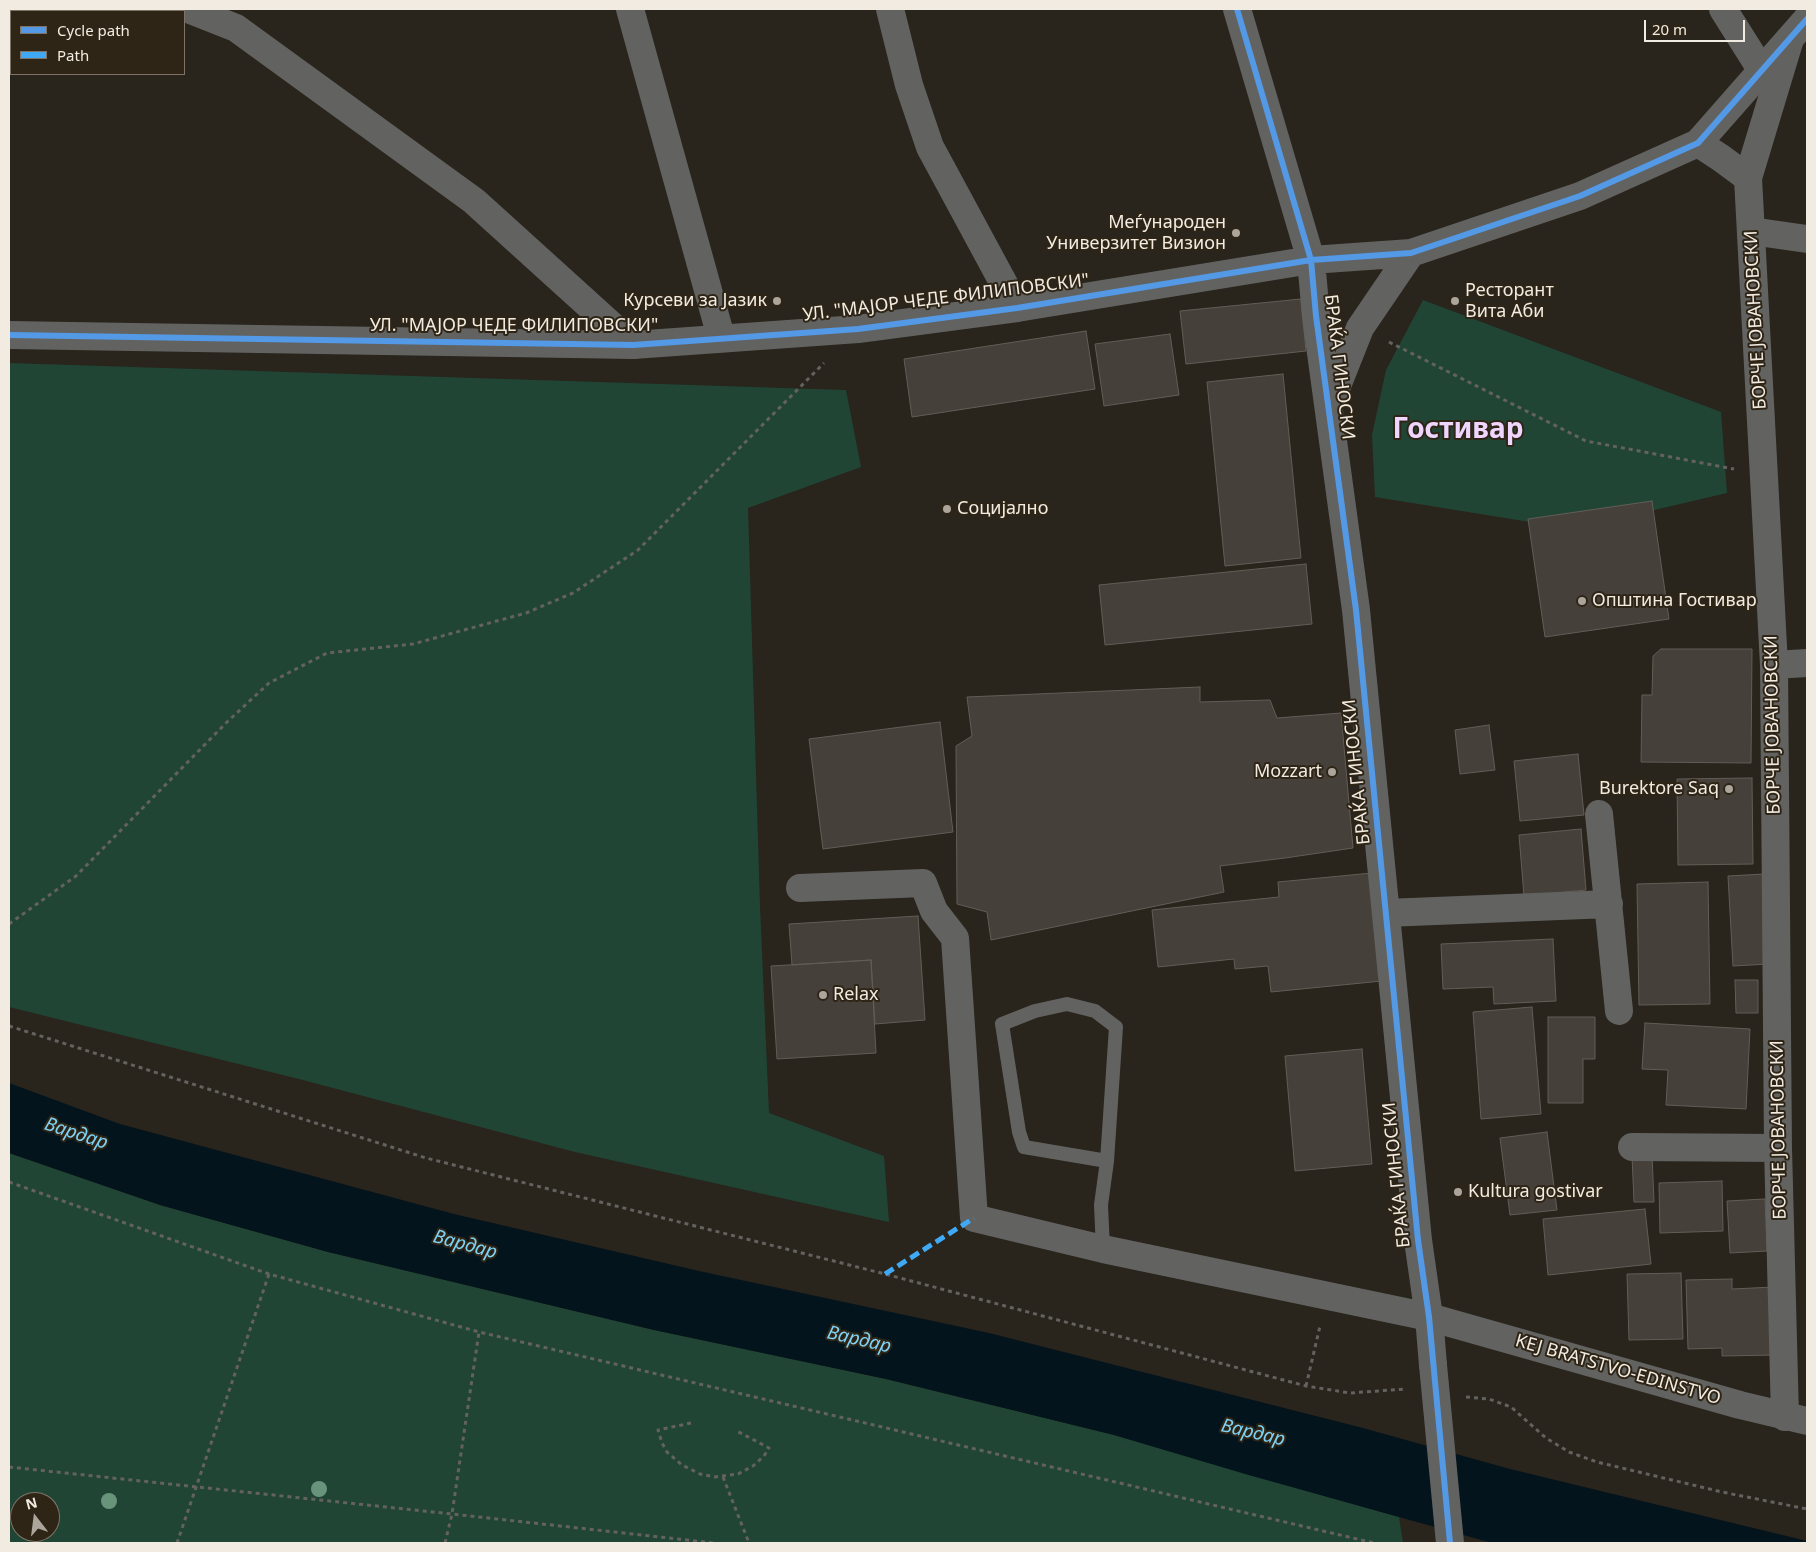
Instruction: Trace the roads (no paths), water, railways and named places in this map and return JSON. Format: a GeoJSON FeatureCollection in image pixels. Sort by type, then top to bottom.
{"type":"FeatureCollection","features":[{"type":"Feature","properties":{"kind":"street"},"geometry":{"type":"LineString","coordinates":[[188,9],[236,28],[474,201],[633,345]]}},
{"type":"Feature","properties":{"kind":"street"},"geometry":{"type":"LineString","coordinates":[[630,9],[722,337]]}},
{"type":"Feature","properties":{"kind":"street"},"geometry":{"type":"LineString","coordinates":[[890,9],[909,85],[930,147],[1017,308]]}},
{"type":"Feature","properties":{"kind":"street","name":"БРАЌА ГИНОСКИ"},"geometry":{"type":"LineString","coordinates":[[1237,9],[1311,260],[1316,316],[1356,610],[1418,1240],[1429,1317],[1450,1543]]}},
{"type":"Feature","properties":{"kind":"street"},"geometry":{"type":"LineString","coordinates":[[1722,9],[1762,71]]}},
{"type":"Feature","properties":{"kind":"street","name":"УЛ. \"МАЈОР ЧЕДЕ ФИЛИПОВСКИ\""},"geometry":{"type":"LineString","coordinates":[[9,335],[633,345],[722,337],[858,329],[1017,308],[1311,260],[1411,253],[1580,196],[1698,143],[1799,29]]}},
{"type":"Feature","properties":{"kind":"street","name":"БОРЧЕ ЈОВАНОВСКИ"},"geometry":{"type":"LineString","coordinates":[[1796,1419],[1778,1148],[1774,665],[1748,178],[1799,29]]}},
{"type":"Feature","properties":{"kind":"street"},"geometry":{"type":"LineString","coordinates":[[1698,143],[1748,178]]}},
{"type":"Feature","properties":{"kind":"street"},"geometry":{"type":"LineString","coordinates":[[1751,231],[1807,239]]}},
{"type":"Feature","properties":{"kind":"street"},"geometry":{"type":"LineString","coordinates":[[1328,407],[1360,328],[1411,253]]}},
{"type":"Feature","properties":{"kind":"street"},"geometry":{"type":"LineString","coordinates":[[1774,665],[1807,663]]}},
{"type":"Feature","properties":{"kind":"street"},"geometry":{"type":"LineString","coordinates":[[1599,814],[1619,1011]]}},
{"type":"Feature","properties":{"kind":"street","name":"KEJ BRATSTVO-EDINSTVO"},"geometry":{"type":"LineString","coordinates":[[800,888],[923,883],[934,911],[955,938],[974,1218],[1103,1249],[1429,1317],[1796,1419]]}},
{"type":"Feature","properties":{"kind":"street"},"geometry":{"type":"LineString","coordinates":[[1386,913],[1609,904]]}},
{"type":"Feature","properties":{"kind":"street"},"geometry":{"type":"LineString","coordinates":[[1632,1147],[1778,1148]]}},
{"type":"Feature","properties":{"kind":"lane"},"geometry":{"type":"LineString","coordinates":[[1103,1249],[1100,1205],[1107,1161],[1116,1027],[1095,1011],[1067,1004],[1035,1011],[1002,1024],[1019,1132],[1024,1147],[1107,1161]]}},
{"type":"Feature","properties":{"kind":"water","name":"Вардар"},"geometry":{"type":"Polygon","coordinates":[[[9,1083],[120,1124],[454,1214],[699,1271],[989,1333],[1363,1428],[1510,1469],[1807,1541],[1807,1543],[1492,1543],[1245,1474],[1114,1435],[886,1379],[654,1330],[328,1252],[160,1205],[9,1153],[9,1083]]]}},
{"type":"Feature","properties":{"kind":"place","name":"Меѓународен Универзитет Визион"},"geometry":{"type":"Point","coordinates":[1236,233]}},
{"type":"Feature","properties":{"kind":"place","name":"Курсеви за Јазик"},"geometry":{"type":"Point","coordinates":[777,301]}},
{"type":"Feature","properties":{"kind":"place","name":"Ресторант Вита Аби"},"geometry":{"type":"Point","coordinates":[1455,301]}},
{"type":"Feature","properties":{"kind":"place","name":"Социјално"},"geometry":{"type":"Point","coordinates":[947,509]}},
{"type":"Feature","properties":{"kind":"place","name":"Општина Гостивар"},"geometry":{"type":"Point","coordinates":[1582,601]}},
{"type":"Feature","properties":{"kind":"place","name":"Mozzart"},"geometry":{"type":"Point","coordinates":[1332,772]}},
{"type":"Feature","properties":{"kind":"place","name":"Burektore Saq"},"geometry":{"type":"Point","coordinates":[1729,789]}},
{"type":"Feature","properties":{"kind":"place","name":"Relax"},"geometry":{"type":"Point","coordinates":[823,995]}},
{"type":"Feature","properties":{"kind":"place","name":"Kultura gostivar"},"geometry":{"type":"Point","coordinates":[1458,1192]}},
{"type":"Feature","properties":{"kind":"district","name":"Гостивар"},"geometry":{"type":"Point","coordinates":[1458,430]}}]}
